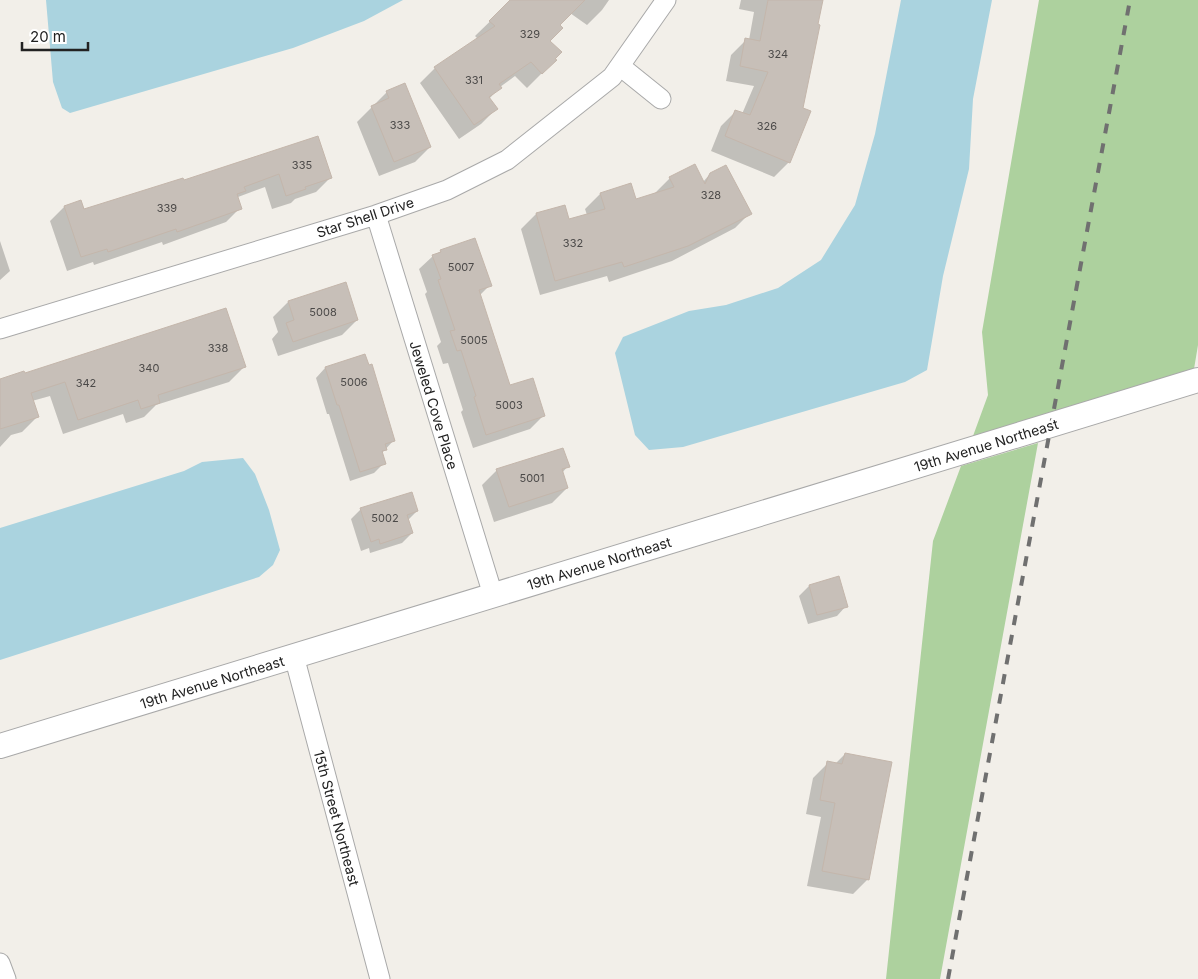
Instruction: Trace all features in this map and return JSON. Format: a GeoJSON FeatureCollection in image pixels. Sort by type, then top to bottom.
{"type":"FeatureCollection","features":[{"type":"Feature","properties":{"kind":"street","name":"Star Shell Drive"},"geometry":{"type":"LineString","coordinates":[[0,329],[376,216],[447,190],[507,160],[612,77],[666,0]]}},
{"type":"Feature","properties":{"kind":"street"},"geometry":{"type":"LineString","coordinates":[[620,66],[661,98]]}},
{"type":"Feature","properties":{"kind":"street","name":"Jeweled Cove Place"},"geometry":{"type":"LineString","coordinates":[[376,216],[493,595]]}},
{"type":"Feature","properties":{"kind":"street","name":"19th Avenue Northeast"},"geometry":{"type":"LineString","coordinates":[[0,746],[1198,380]]}},
{"type":"Feature","properties":{"kind":"street","name":"15th Street Northeast"},"geometry":{"type":"LineString","coordinates":[[294,656],[380,979]]}},
{"type":"Feature","properties":{"kind":"street"},"geometry":{"type":"LineString","coordinates":[[0,963],[6,979]]}},
{"type":"Feature","properties":{"kind":"green space"},"geometry":{"type":"Polygon","coordinates":[[[1039,0],[1198,0],[1198,345],[1194,369],[973,436],[988,395],[982,332],[1039,0]]]}},
{"type":"Feature","properties":{"kind":"green space"},"geometry":{"type":"Polygon","coordinates":[[[1038,443],[940,979],[886,979],[933,541],[961,466],[1038,443]]]}},
{"type":"Feature","properties":{"kind":"water"},"geometry":{"type":"Polygon","coordinates":[[[46,0],[403,0],[364,21],[293,48],[70,113],[62,108],[53,82],[46,0]]]}},
{"type":"Feature","properties":{"kind":"water"},"geometry":{"type":"Polygon","coordinates":[[[901,0],[992,0],[973,99],[969,169],[943,276],[927,370],[905,382],[683,447],[649,450],[635,435],[615,353],[623,337],[689,311],[726,305],[778,288],[821,260],[855,205],[875,134],[901,0]]]}},
{"type":"Feature","properties":{"kind":"water"},"geometry":{"type":"Polygon","coordinates":[[[243,458],[255,474],[269,510],[280,550],[273,565],[259,577],[0,660],[0,528],[184,471],[202,462],[243,458]]]}},
{"type":"Feature","properties":{"kind":"building"},"geometry":{"type":"Polygon","coordinates":[[[510,0],[585,0],[560,25],[563,28],[550,41],[562,52],[555,59],[557,60],[542,74],[531,62],[499,84],[502,88],[489,97],[498,109],[474,125],[434,67],[495,26],[489,21],[510,0]]]}},
{"type":"Feature","properties":{"kind":"building"},"geometry":{"type":"Polygon","coordinates":[[[768,0],[823,0],[818,24],[820,25],[803,108],[811,111],[790,163],[725,136],[735,110],[750,115],[768,72],[740,66],[745,38],[760,41],[768,0]]]}},
{"type":"Feature","properties":{"kind":"building"},"geometry":{"type":"Polygon","coordinates":[[[405,83],[431,147],[394,162],[371,106],[389,98],[386,91],[405,83]]]}},
{"type":"Feature","properties":{"kind":"building"},"geometry":{"type":"Polygon","coordinates":[[[318,136],[332,178],[286,196],[279,174],[244,187],[246,191],[237,194],[242,209],[177,232],[176,229],[108,252],[107,249],[81,257],[64,206],[81,200],[84,209],[183,178],[184,180],[318,136]]]}},
{"type":"Feature","properties":{"kind":"building"},"geometry":{"type":"Polygon","coordinates":[[[695,164],[705,184],[710,173],[726,165],[752,214],[688,246],[624,267],[622,262],[555,281],[536,213],[565,205],[569,219],[605,209],[600,193],[631,183],[636,199],[674,187],[669,177],[695,164]]]}},
{"type":"Feature","properties":{"kind":"building"},"geometry":{"type":"Polygon","coordinates":[[[475,238],[492,286],[479,290],[510,385],[533,378],[545,416],[486,435],[461,350],[457,351],[450,331],[455,330],[438,280],[441,279],[432,255],[441,252],[440,250],[475,238]]]}},
{"type":"Feature","properties":{"kind":"building"},"geometry":{"type":"Polygon","coordinates":[[[346,282],[358,320],[293,342],[286,323],[294,320],[288,301],[346,282]]]}},
{"type":"Feature","properties":{"kind":"building"},"geometry":{"type":"Polygon","coordinates":[[[226,308],[246,367],[158,395],[160,403],[141,409],[138,400],[78,420],[65,382],[31,393],[39,417],[0,429],[0,379],[24,371],[25,373],[226,308]]]}},
{"type":"Feature","properties":{"kind":"building"},"geometry":{"type":"Polygon","coordinates":[[[365,354],[369,365],[372,364],[395,441],[385,444],[387,450],[382,451],[386,464],[360,472],[325,367],[365,354]]]}},
{"type":"Feature","properties":{"kind":"building"},"geometry":{"type":"Polygon","coordinates":[[[563,448],[570,467],[562,469],[568,488],[509,507],[496,469],[563,448]]]}},
{"type":"Feature","properties":{"kind":"building"},"geometry":{"type":"Polygon","coordinates":[[[412,492],[418,511],[407,515],[413,533],[380,544],[379,539],[371,542],[360,508],[412,492]]]}},
{"type":"Feature","properties":{"kind":"building"},"geometry":{"type":"Polygon","coordinates":[[[839,576],[848,607],[817,615],[809,585],[839,576]]]}},
{"type":"Feature","properties":{"kind":"building"},"geometry":{"type":"Polygon","coordinates":[[[845,753],[892,762],[869,880],[822,871],[835,803],[820,800],[827,761],[842,764],[845,753]]]}},
{"type":"Feature","properties":{"kind":"railway"},"geometry":{"type":"LineString","coordinates":[[948,979],[1130,0]]}}]}
